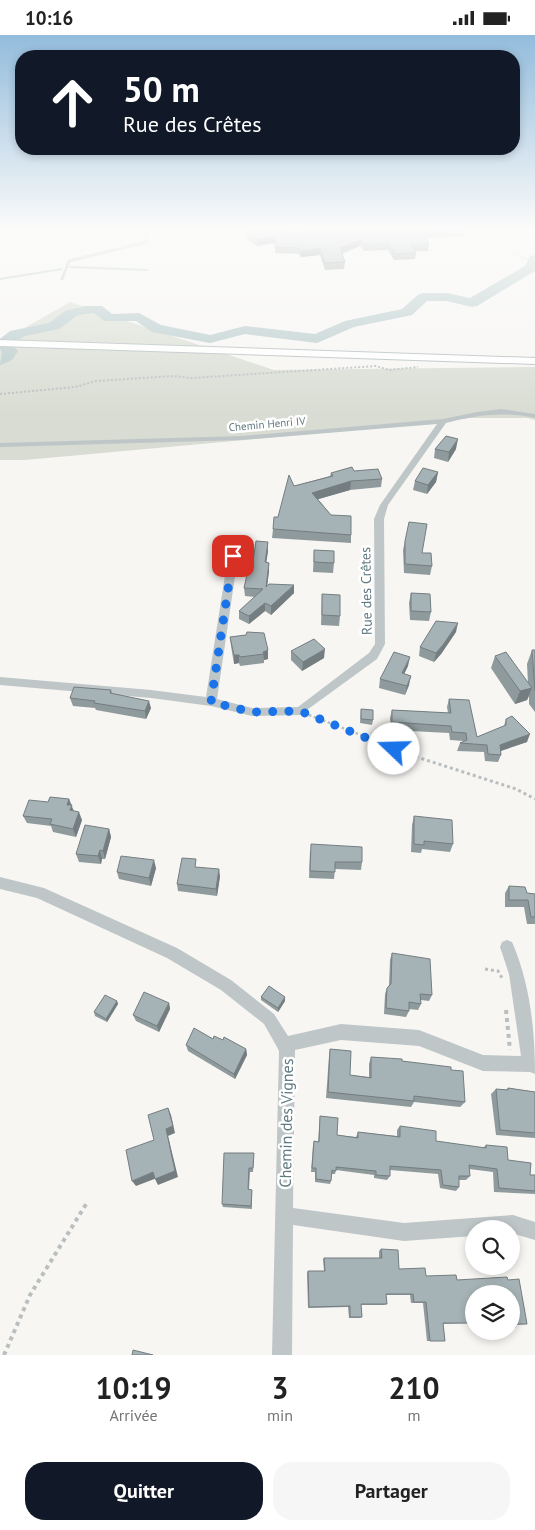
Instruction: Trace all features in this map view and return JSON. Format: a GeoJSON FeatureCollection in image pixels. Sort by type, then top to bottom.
{"type":"FeatureCollection","features":[{"type":"Feature","properties":{"kind":"main road"},"geometry":{"type":"LineString","coordinates":[[0,343],[535,362]]}},
{"type":"Feature","properties":{"kind":"street","name":"Chemin Henri IV"},"geometry":{"type":"LineString","coordinates":[[0,445],[241,439],[443,421],[460,416],[505,413],[535,416]]}},
{"type":"Feature","properties":{"kind":"street","name":"Rue des Crêtes"},"geometry":{"type":"LineString","coordinates":[[300,711],[373,656],[380,644],[379,519],[384,505],[443,421]]}},
{"type":"Feature","properties":{"kind":"street"},"geometry":{"type":"LineString","coordinates":[[211,702],[233,556],[236,548],[245,547]]}},
{"type":"Feature","properties":{"kind":"street"},"geometry":{"type":"LineString","coordinates":[[0,681],[151,694],[211,702],[252,712],[300,711]]}},
{"type":"Feature","properties":{"kind":"street","name":"Chemin des Vignes"},"geometry":{"type":"LineString","coordinates":[[0,883],[40,892],[172,953],[226,985],[269,1019],[287,1049],[282,1355]]}},
{"type":"Feature","properties":{"kind":"street"},"geometry":{"type":"LineString","coordinates":[[284,1045],[341,1032],[409,1037],[419,1038],[483,1063],[532,1065],[525,1043],[514,961],[507,947]]}},
{"type":"Feature","properties":{"kind":"street"},"geometry":{"type":"LineString","coordinates":[[284,1215],[404,1233],[513,1224],[535,1231]]}},
{"type":"Feature","properties":{"kind":"path"},"geometry":{"type":"LineString","coordinates":[[0,394],[59,389],[96,381],[173,376],[192,378],[248,373],[277,374],[376,366],[389,370],[405,370],[424,366]]}},
{"type":"Feature","properties":{"kind":"path"},"geometry":{"type":"LineString","coordinates":[[300,711],[379,743],[516,789],[535,799]]}},
{"type":"Feature","properties":{"kind":"path"},"geometry":{"type":"LineString","coordinates":[[4,1355],[10,1335],[40,1280],[88,1201]]}},
{"type":"Feature","properties":{"kind":"shaded area"},"geometry":{"type":"Polygon","coordinates":[[[70,302],[274,370],[535,367],[535,420],[528,418],[469,418],[25,460],[0,460],[0,342],[70,302]]]}},
{"type":"Feature","properties":{"kind":"building"},"geometry":{"type":"Polygon","coordinates":[[[446,436],[458,439],[449,452],[435,449],[446,436]]]}},
{"type":"Feature","properties":{"kind":"building"},"geometry":{"type":"Polygon","coordinates":[[[352,467],[354,471],[378,469],[382,479],[351,481],[312,493],[331,515],[351,516],[351,535],[273,529],[274,517],[278,517],[289,475],[294,486],[333,476],[331,473],[352,467]]]}},
{"type":"Feature","properties":{"kind":"building"},"geometry":{"type":"Polygon","coordinates":[[[423,468],[438,472],[428,485],[415,481],[423,468]]]}},
{"type":"Feature","properties":{"kind":"building"},"geometry":{"type":"Polygon","coordinates":[[[409,522],[427,524],[422,553],[431,553],[432,566],[405,564],[405,541],[409,522]]]}},
{"type":"Feature","properties":{"kind":"building"},"geometry":{"type":"Polygon","coordinates":[[[256,541],[268,542],[265,562],[269,563],[266,587],[269,584],[294,585],[271,606],[265,603],[249,616],[239,611],[263,589],[244,588],[250,561],[253,561],[256,541]]]}},
{"type":"Feature","properties":{"kind":"building"},"geometry":{"type":"Polygon","coordinates":[[[314,550],[334,551],[334,563],[314,562],[314,550]]]}},
{"type":"Feature","properties":{"kind":"building"},"geometry":{"type":"Polygon","coordinates":[[[411,593],[430,594],[431,612],[411,611],[411,593]]]}},
{"type":"Feature","properties":{"kind":"building"},"geometry":{"type":"Polygon","coordinates":[[[322,594],[340,595],[340,616],[322,615],[322,594]]]}},
{"type":"Feature","properties":{"kind":"building"},"geometry":{"type":"Polygon","coordinates":[[[436,621],[458,623],[436,653],[420,647],[436,621]]]}},
{"type":"Feature","properties":{"kind":"building"},"geometry":{"type":"Polygon","coordinates":[[[247,632],[264,633],[268,650],[263,652],[264,654],[240,657],[239,655],[234,655],[230,637],[246,635],[247,632]]]}},
{"type":"Feature","properties":{"kind":"building"},"geometry":{"type":"Polygon","coordinates":[[[314,639],[325,649],[303,662],[291,651],[314,639]]]}},
{"type":"Feature","properties":{"kind":"building"},"geometry":{"type":"Polygon","coordinates":[[[532,650],[535,650],[535,691],[532,650]]]}},
{"type":"Feature","properties":{"kind":"building"},"geometry":{"type":"Polygon","coordinates":[[[394,652],[410,657],[402,673],[411,676],[407,686],[380,679],[394,652]]]}},
{"type":"Feature","properties":{"kind":"building"},"geometry":{"type":"Polygon","coordinates":[[[506,652],[532,688],[520,691],[495,656],[506,652]]]}},
{"type":"Feature","properties":{"kind":"building"},"geometry":{"type":"Polygon","coordinates":[[[74,687],[111,690],[110,693],[149,701],[145,711],[94,703],[95,701],[70,698],[74,687]]]}},
{"type":"Feature","properties":{"kind":"building"},"geometry":{"type":"Polygon","coordinates":[[[449,699],[469,700],[477,737],[506,725],[506,719],[512,716],[530,734],[500,745],[501,755],[488,754],[487,745],[460,743],[467,740],[466,733],[452,732],[451,726],[392,722],[392,710],[451,713],[449,699]]]}},
{"type":"Feature","properties":{"kind":"building"},"geometry":{"type":"Polygon","coordinates":[[[361,709],[373,710],[373,720],[361,719],[361,709]]]}},
{"type":"Feature","properties":{"kind":"building"},"geometry":{"type":"Polygon","coordinates":[[[50,797],[69,799],[67,805],[72,805],[70,810],[79,812],[73,829],[50,824],[52,819],[23,816],[29,800],[48,802],[50,797]]]}},
{"type":"Feature","properties":{"kind":"building"},"geometry":{"type":"Polygon","coordinates":[[[414,816],[452,820],[453,844],[424,841],[424,845],[414,844],[414,816]]]}},
{"type":"Feature","properties":{"kind":"building"},"geometry":{"type":"Polygon","coordinates":[[[85,825],[109,829],[103,851],[100,850],[98,856],[76,854],[85,825]]]}},
{"type":"Feature","properties":{"kind":"building"},"geometry":{"type":"Polygon","coordinates":[[[311,844],[362,847],[362,862],[335,862],[335,872],[310,871],[311,844]]]}},
{"type":"Feature","properties":{"kind":"building"},"geometry":{"type":"Polygon","coordinates":[[[121,856],[154,860],[149,878],[117,872],[121,856]]]}},
{"type":"Feature","properties":{"kind":"building"},"geometry":{"type":"Polygon","coordinates":[[[182,858],[196,859],[195,867],[219,869],[216,889],[177,884],[182,858]]]}},
{"type":"Feature","properties":{"kind":"building"},"geometry":{"type":"Polygon","coordinates":[[[509,886],[525,887],[527,893],[535,894],[535,917],[531,917],[528,900],[509,900],[509,886]]]}},
{"type":"Feature","properties":{"kind":"building"},"geometry":{"type":"Polygon","coordinates":[[[392,953],[430,959],[432,995],[420,994],[421,1004],[409,1002],[409,1011],[386,1008],[387,988],[391,984],[392,953]]]}},
{"type":"Feature","properties":{"kind":"building"},"geometry":{"type":"Polygon","coordinates":[[[269,986],[285,997],[278,1008],[261,997],[269,986]]]}},
{"type":"Feature","properties":{"kind":"building"},"geometry":{"type":"Polygon","coordinates":[[[144,992],[169,1003],[157,1026],[133,1015],[144,992]]]}},
{"type":"Feature","properties":{"kind":"building"},"geometry":{"type":"Polygon","coordinates":[[[105,995],[117,1001],[106,1019],[94,1012],[105,995]]]}},
{"type":"Feature","properties":{"kind":"building"},"geometry":{"type":"Polygon","coordinates":[[[194,1028],[213,1039],[214,1036],[223,1040],[224,1037],[246,1049],[234,1074],[186,1045],[194,1028]]]}},
{"type":"Feature","properties":{"kind":"building"},"geometry":{"type":"Polygon","coordinates":[[[330,1049],[351,1051],[350,1075],[371,1078],[371,1057],[402,1059],[402,1061],[451,1067],[451,1070],[463,1071],[465,1102],[414,1096],[414,1101],[328,1092],[330,1049]]]}},
{"type":"Feature","properties":{"kind":"building"},"geometry":{"type":"Polygon","coordinates":[[[508,1088],[535,1092],[535,1133],[500,1130],[496,1089],[508,1090],[508,1088]]]}},
{"type":"Feature","properties":{"kind":"building"},"geometry":{"type":"Polygon","coordinates":[[[168,1108],[173,1126],[166,1129],[175,1171],[155,1179],[153,1172],[132,1181],[126,1150],[154,1140],[148,1115],[168,1108]]]}},
{"type":"Feature","properties":{"kind":"building"},"geometry":{"type":"Polygon","coordinates":[[[320,1116],[338,1118],[337,1135],[358,1138],[358,1132],[400,1137],[400,1126],[436,1131],[436,1141],[486,1148],[486,1145],[507,1147],[508,1160],[531,1163],[530,1175],[535,1175],[535,1191],[499,1188],[497,1169],[469,1165],[470,1176],[459,1176],[459,1187],[443,1185],[441,1170],[390,1166],[390,1176],[376,1175],[376,1171],[336,1167],[336,1171],[332,1170],[331,1181],[316,1179],[316,1168],[312,1168],[314,1141],[319,1142],[320,1116]]]}},
{"type":"Feature","properties":{"kind":"building"},"geometry":{"type":"Polygon","coordinates":[[[224,1153],[254,1153],[253,1168],[249,1168],[248,1189],[252,1190],[251,1206],[222,1204],[224,1153]]]}},
{"type":"Feature","properties":{"kind":"building"},"geometry":{"type":"Polygon","coordinates":[[[381,1249],[398,1250],[399,1269],[425,1268],[426,1276],[456,1275],[457,1280],[507,1277],[508,1280],[519,1279],[527,1324],[520,1324],[520,1285],[465,1285],[465,1323],[443,1323],[445,1341],[430,1341],[426,1302],[414,1302],[413,1294],[386,1294],[387,1304],[361,1304],[362,1317],[350,1317],[350,1306],[309,1307],[308,1271],[325,1271],[324,1258],[382,1258],[381,1249]]]}},
{"type":"Feature","properties":{"kind":"building"},"geometry":{"type":"Polygon","coordinates":[[[133,1350],[153,1355],[132,1355],[133,1350]]]}},
{"type":"Feature","properties":{"kind":"waterway"},"geometry":{"type":"LineString","coordinates":[[0,360],[7,357],[10,351],[3,344],[15,334],[54,326],[73,312],[81,310],[97,309],[109,318],[139,317],[157,329],[210,339],[245,330],[317,339],[350,324],[407,312],[424,297],[447,297],[472,303],[491,292]]}},
{"type":"Feature","properties":{"kind":"route"},"geometry":{"type":"LineString","coordinates":[[233,556],[211,702],[252,712],[300,711],[394,749]]}}]}
